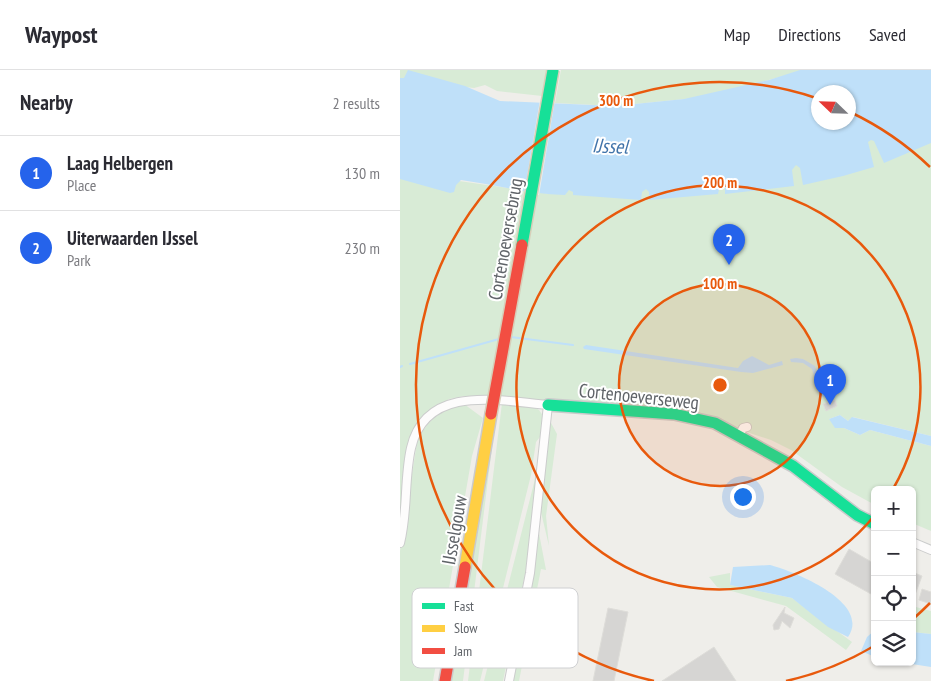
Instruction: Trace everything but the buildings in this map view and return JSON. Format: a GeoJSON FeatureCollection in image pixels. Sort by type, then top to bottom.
{"type":"FeatureCollection","features":[{"type":"Feature","properties":{"kind":"main road","name":"Cortenoeversebrug"},"geometry":{"type":"LineString","coordinates":[[491,414],[553,70]]}},
{"type":"Feature","properties":{"kind":"main road","name":"Cortenoeverseweg"},"geometry":{"type":"LineString","coordinates":[[548,405],[674,414],[743,431],[857,515],[871,522]]}},
{"type":"Feature","properties":{"kind":"main road","name":"IJsselgouw"},"geometry":{"type":"LineString","coordinates":[[461,588],[491,414]]}},
{"type":"Feature","properties":{"kind":"main road","name":"IJsselgouw"},"geometry":{"type":"LineString","coordinates":[[445,681],[447,668]]}},
{"type":"Feature","properties":{"kind":"street","name":"Cortenoeverseweg"},"geometry":{"type":"LineString","coordinates":[[400,543],[411,448],[417,432],[428,416],[446,405],[466,399],[548,405]]}},
{"type":"Feature","properties":{"kind":"street"},"geometry":{"type":"LineString","coordinates":[[526,588],[533,550],[548,405]]}},
{"type":"Feature","properties":{"kind":"street"},"geometry":{"type":"LineString","coordinates":[[916,544],[931,550]]}},
{"type":"Feature","properties":{"kind":"street"},"geometry":{"type":"LineString","coordinates":[[509,681],[511,668]]}},
{"type":"Feature","properties":{"kind":"green space"},"geometry":{"type":"Polygon","coordinates":[[[400,70],[547,70],[542,96],[497,91],[485,85],[474,88],[400,80],[400,70]]]}},
{"type":"Feature","properties":{"kind":"green space"},"geometry":{"type":"Polygon","coordinates":[[[561,70],[806,70],[705,97],[615,106],[555,103],[561,70]]]}},
{"type":"Feature","properties":{"kind":"green space"},"geometry":{"type":"Polygon","coordinates":[[[931,111],[931,436],[853,417],[848,421],[840,415],[829,419],[840,428],[860,435],[870,430],[931,446],[931,531],[916,525],[916,486],[871,486],[871,503],[842,487],[791,450],[771,440],[707,419],[504,398],[464,396],[449,399],[436,407],[424,416],[416,428],[405,463],[400,522],[400,165],[459,181],[551,194],[844,130],[856,130],[856,127],[931,111]]]}},
{"type":"Feature","properties":{"kind":"green space"},"geometry":{"type":"Polygon","coordinates":[[[502,403],[533,406],[544,417],[543,433],[536,442],[531,475],[503,588],[479,588],[502,403]]]}},
{"type":"Feature","properties":{"kind":"green space"},"geometry":{"type":"Polygon","coordinates":[[[464,404],[483,418],[472,456],[449,588],[412,588],[412,668],[435,668],[433,681],[400,681],[400,551],[417,442],[430,422],[442,412],[464,404]]]}},
{"type":"Feature","properties":{"kind":"green space"},"geometry":{"type":"Polygon","coordinates":[[[550,421],[557,434],[546,516],[549,546],[541,512],[550,421]]]}},
{"type":"Feature","properties":{"kind":"green space"},"geometry":{"type":"Polygon","coordinates":[[[494,431],[475,588],[468,588],[494,431]]]}},
{"type":"Feature","properties":{"kind":"green space"},"geometry":{"type":"Polygon","coordinates":[[[541,442],[522,588],[507,588],[534,483],[541,442]]]}},
{"type":"Feature","properties":{"kind":"green space"},"geometry":{"type":"Polygon","coordinates":[[[538,528],[546,570],[541,569],[537,588],[527,588],[538,528]]]}},
{"type":"Feature","properties":{"kind":"green space"},"geometry":{"type":"Polygon","coordinates":[[[730,573],[730,585],[792,598],[852,642],[846,650],[786,606],[717,587],[709,577],[730,573]]]}},
{"type":"Feature","properties":{"kind":"green space"},"geometry":{"type":"Polygon","coordinates":[[[916,607],[931,611],[931,634],[916,632],[916,607]]]}},
{"type":"Feature","properties":{"kind":"green space"},"geometry":{"type":"Polygon","coordinates":[[[453,668],[465,668],[463,681],[450,681],[453,668]]]}},
{"type":"Feature","properties":{"kind":"green space"},"geometry":{"type":"Polygon","coordinates":[[[470,668],[483,668],[480,681],[468,681],[470,668]]]}},
{"type":"Feature","properties":{"kind":"green space"},"geometry":{"type":"Polygon","coordinates":[[[487,668],[506,668],[503,681],[484,681],[487,668]]]}},
{"type":"Feature","properties":{"kind":"green space"},"geometry":{"type":"Polygon","coordinates":[[[513,668],[522,668],[519,681],[511,681],[513,668]]]}},
{"type":"Feature","properties":{"kind":"water","name":"IJssel"},"geometry":{"type":"Polygon","coordinates":[[[408,70],[465,86],[500,101],[615,106],[684,99],[769,80],[800,70],[931,70],[931,143],[884,163],[874,141],[871,140],[868,142],[874,167],[803,185],[800,168],[796,165],[792,170],[794,186],[725,194],[725,183],[721,181],[718,194],[649,200],[649,192],[646,189],[642,192],[641,200],[573,195],[573,192],[569,190],[565,195],[538,193],[461,180],[456,185],[454,192],[450,193],[400,179],[400,78],[404,78],[408,70]]]}},
{"type":"Feature","properties":{"kind":"water"},"geometry":{"type":"Polygon","coordinates":[[[586,345],[738,368],[743,361],[752,356],[769,365],[782,361],[783,365],[753,373],[741,372],[584,349],[583,347],[586,345]]]}},
{"type":"Feature","properties":{"kind":"water"},"geometry":{"type":"Polygon","coordinates":[[[790,359],[803,359],[815,366],[832,394],[820,398],[812,369],[803,363],[791,362],[790,359]]]}},
{"type":"Feature","properties":{"kind":"water"},"geometry":{"type":"Polygon","coordinates":[[[840,415],[848,421],[852,417],[931,436],[931,446],[870,430],[860,435],[844,428],[835,428],[829,419],[840,415]]]}},
{"type":"Feature","properties":{"kind":"water"},"geometry":{"type":"Polygon","coordinates":[[[770,565],[811,581],[840,600],[849,612],[852,624],[848,637],[828,627],[792,598],[730,585],[733,567],[770,565]]]}},
{"type":"Feature","properties":{"kind":"water"},"geometry":{"type":"Polygon","coordinates":[[[916,632],[931,634],[931,667],[916,665],[916,632]]]}},
{"type":"Feature","properties":{"kind":"water"},"geometry":{"type":"Polygon","coordinates":[[[871,634],[871,655],[861,651],[867,637],[871,634]]]}},
{"type":"Feature","properties":{"kind":"pier"},"geometry":{"type":"Polygon","coordinates":[[[540,100],[555,100],[539,195],[524,194],[540,100]]]}},
{"type":"Feature","properties":{"kind":"waterway"},"geometry":{"type":"LineString","coordinates":[[511,337],[573,345]]}},
{"type":"Feature","properties":{"kind":"waterway"},"geometry":{"type":"LineString","coordinates":[[410,364],[499,339]]}},
{"type":"Feature","properties":{"kind":"traffic: fast"},"geometry":{"type":"LineString","coordinates":[[522,245],[553,70]]}},
{"type":"Feature","properties":{"kind":"traffic: fast"},"geometry":{"type":"LineString","coordinates":[[548,405],[674,414],[715,423],[793,466],[857,515],[871,522]]}},
{"type":"Feature","properties":{"kind":"traffic: slow"},"geometry":{"type":"LineString","coordinates":[[465,567],[491,414]]}},
{"type":"Feature","properties":{"kind":"traffic: jam"},"geometry":{"type":"LineString","coordinates":[[491,414],[522,245]]}},
{"type":"Feature","properties":{"kind":"traffic: jam"},"geometry":{"type":"LineString","coordinates":[[461,588],[465,567]]}},
{"type":"Feature","properties":{"kind":"traffic: jam"},"geometry":{"type":"LineString","coordinates":[[445,681],[447,668]]}},
{"type":"Feature","properties":{"kind":"place","name":"Uiterwaarden IJssel"},"geometry":{"type":"Point","coordinates":[729,265]}},
{"type":"Feature","properties":{"kind":"place","name":"Laag Helbergen"},"geometry":{"type":"Point","coordinates":[830,405]}}]}
